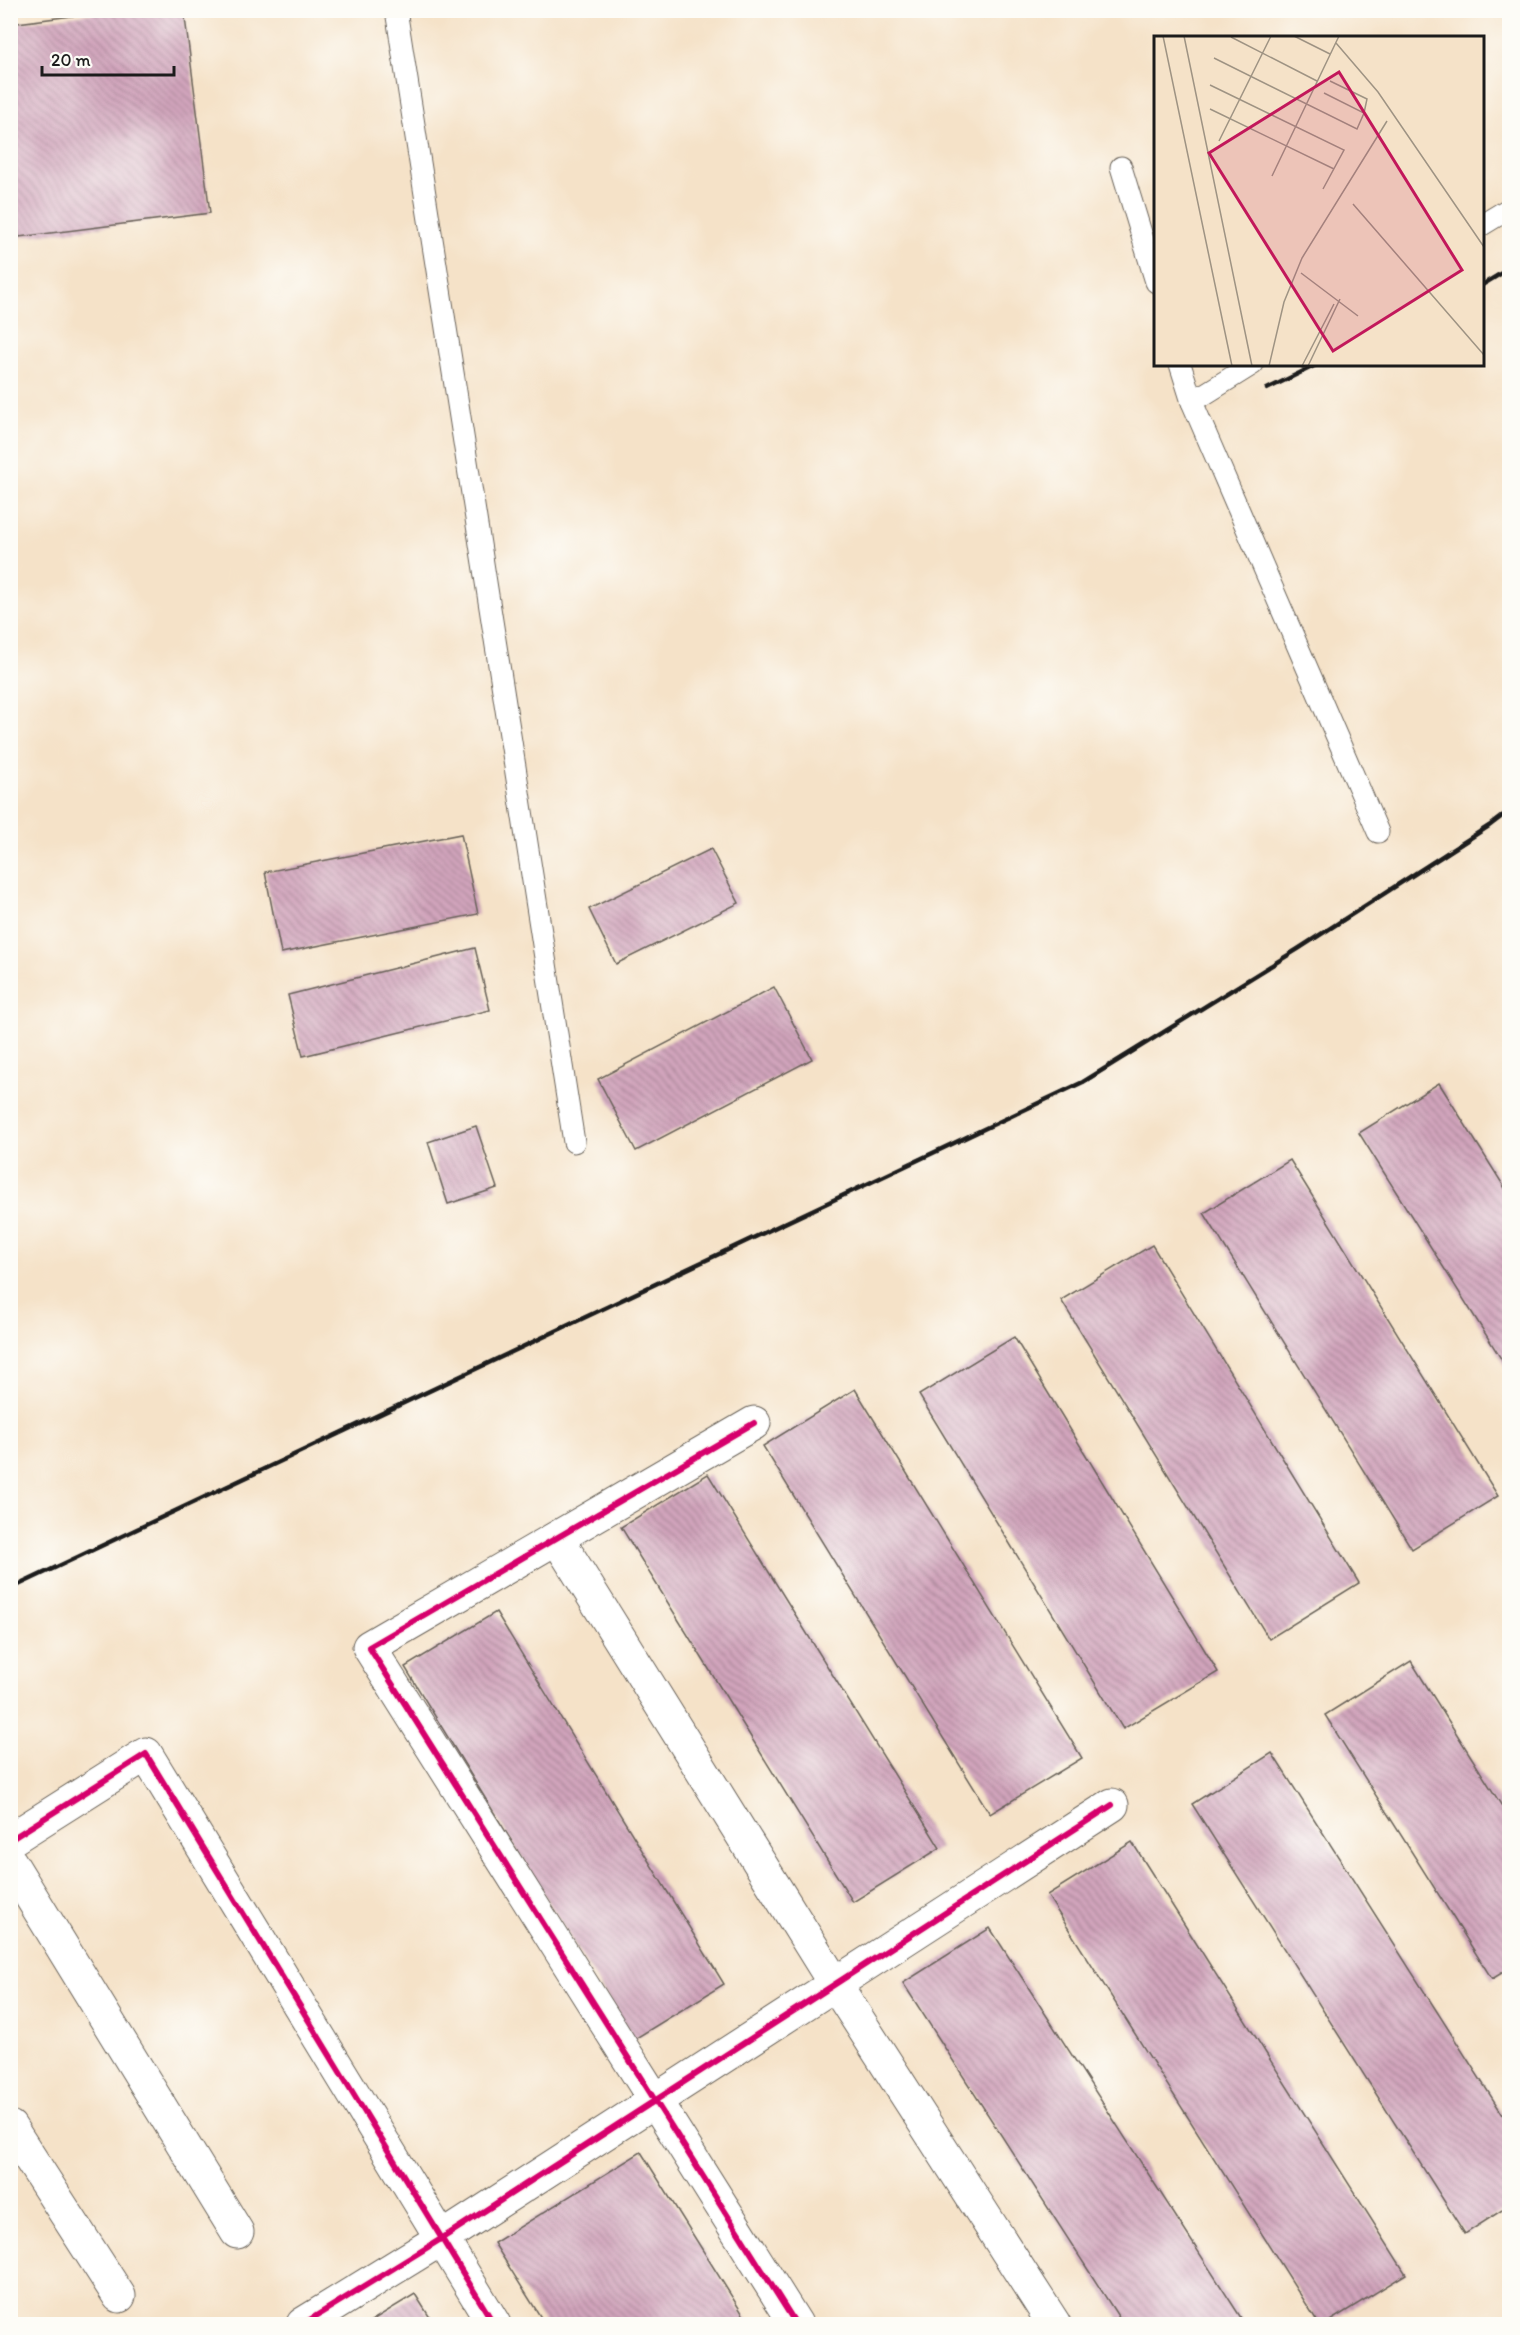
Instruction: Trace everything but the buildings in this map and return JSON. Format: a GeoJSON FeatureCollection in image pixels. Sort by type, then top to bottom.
{"type":"FeatureCollection","features":[{"type":"Feature","properties":{"kind":"street"},"geometry":{"type":"LineString","coordinates":[[754,1423],[369,1647],[796,2325]]}},
{"type":"Feature","properties":{"kind":"street"},"geometry":{"type":"LineString","coordinates":[[557,1538],[835,1984],[1054,2325]]}},
{"type":"Feature","properties":{"kind":"street"},"geometry":{"type":"LineString","coordinates":[[10,1840],[146,1754],[494,2325]]}},
{"type":"Feature","properties":{"kind":"street"},"geometry":{"type":"LineString","coordinates":[[303,2325],[441,2239],[1112,1805]]}},
{"type":"Feature","properties":{"kind":"street"},"geometry":{"type":"LineString","coordinates":[[10,1862],[237,2232]]}},
{"type":"Feature","properties":{"kind":"street"},"geometry":{"type":"LineString","coordinates":[[10,2127],[119,2296]]}},
{"type":"Feature","properties":{"kind":"lane"},"geometry":{"type":"LineString","coordinates":[[396,10],[574,1142]]}},
{"type":"Feature","properties":{"kind":"lane"},"geometry":{"type":"LineString","coordinates":[[1120,167],[1154,279]]}},
{"type":"Feature","properties":{"kind":"lane"},"geometry":{"type":"LineString","coordinates":[[1484,224],[1509,208]]}},
{"type":"Feature","properties":{"kind":"lane"},"geometry":{"type":"LineString","coordinates":[[1181,366],[1192,402],[1378,832]]}},
{"type":"Feature","properties":{"kind":"lane"},"geometry":{"type":"LineString","coordinates":[[1192,402],[1250,366]]}},
{"type":"Feature","properties":{"kind":"railway"},"geometry":{"type":"LineString","coordinates":[[1484,284],[1510,268]]}},
{"type":"Feature","properties":{"kind":"railway"},"geometry":{"type":"LineString","coordinates":[[1267,389],[1314,366]]}},
{"type":"Feature","properties":{"kind":"railway"},"geometry":{"type":"LineString","coordinates":[[10,1589],[1083,1082],[1298,949],[1489,826],[1510,810]]}},
{"type":"Feature","properties":{"kind":"cycle path"},"geometry":{"type":"LineString","coordinates":[[754,1423],[369,1647],[796,2324]]}},
{"type":"Feature","properties":{"kind":"cycle path"},"geometry":{"type":"LineString","coordinates":[[10,1840],[146,1754],[494,2324]]}},
{"type":"Feature","properties":{"kind":"cycle path"},"geometry":{"type":"LineString","coordinates":[[303,2324],[441,2239],[1112,1805]]}}]}
